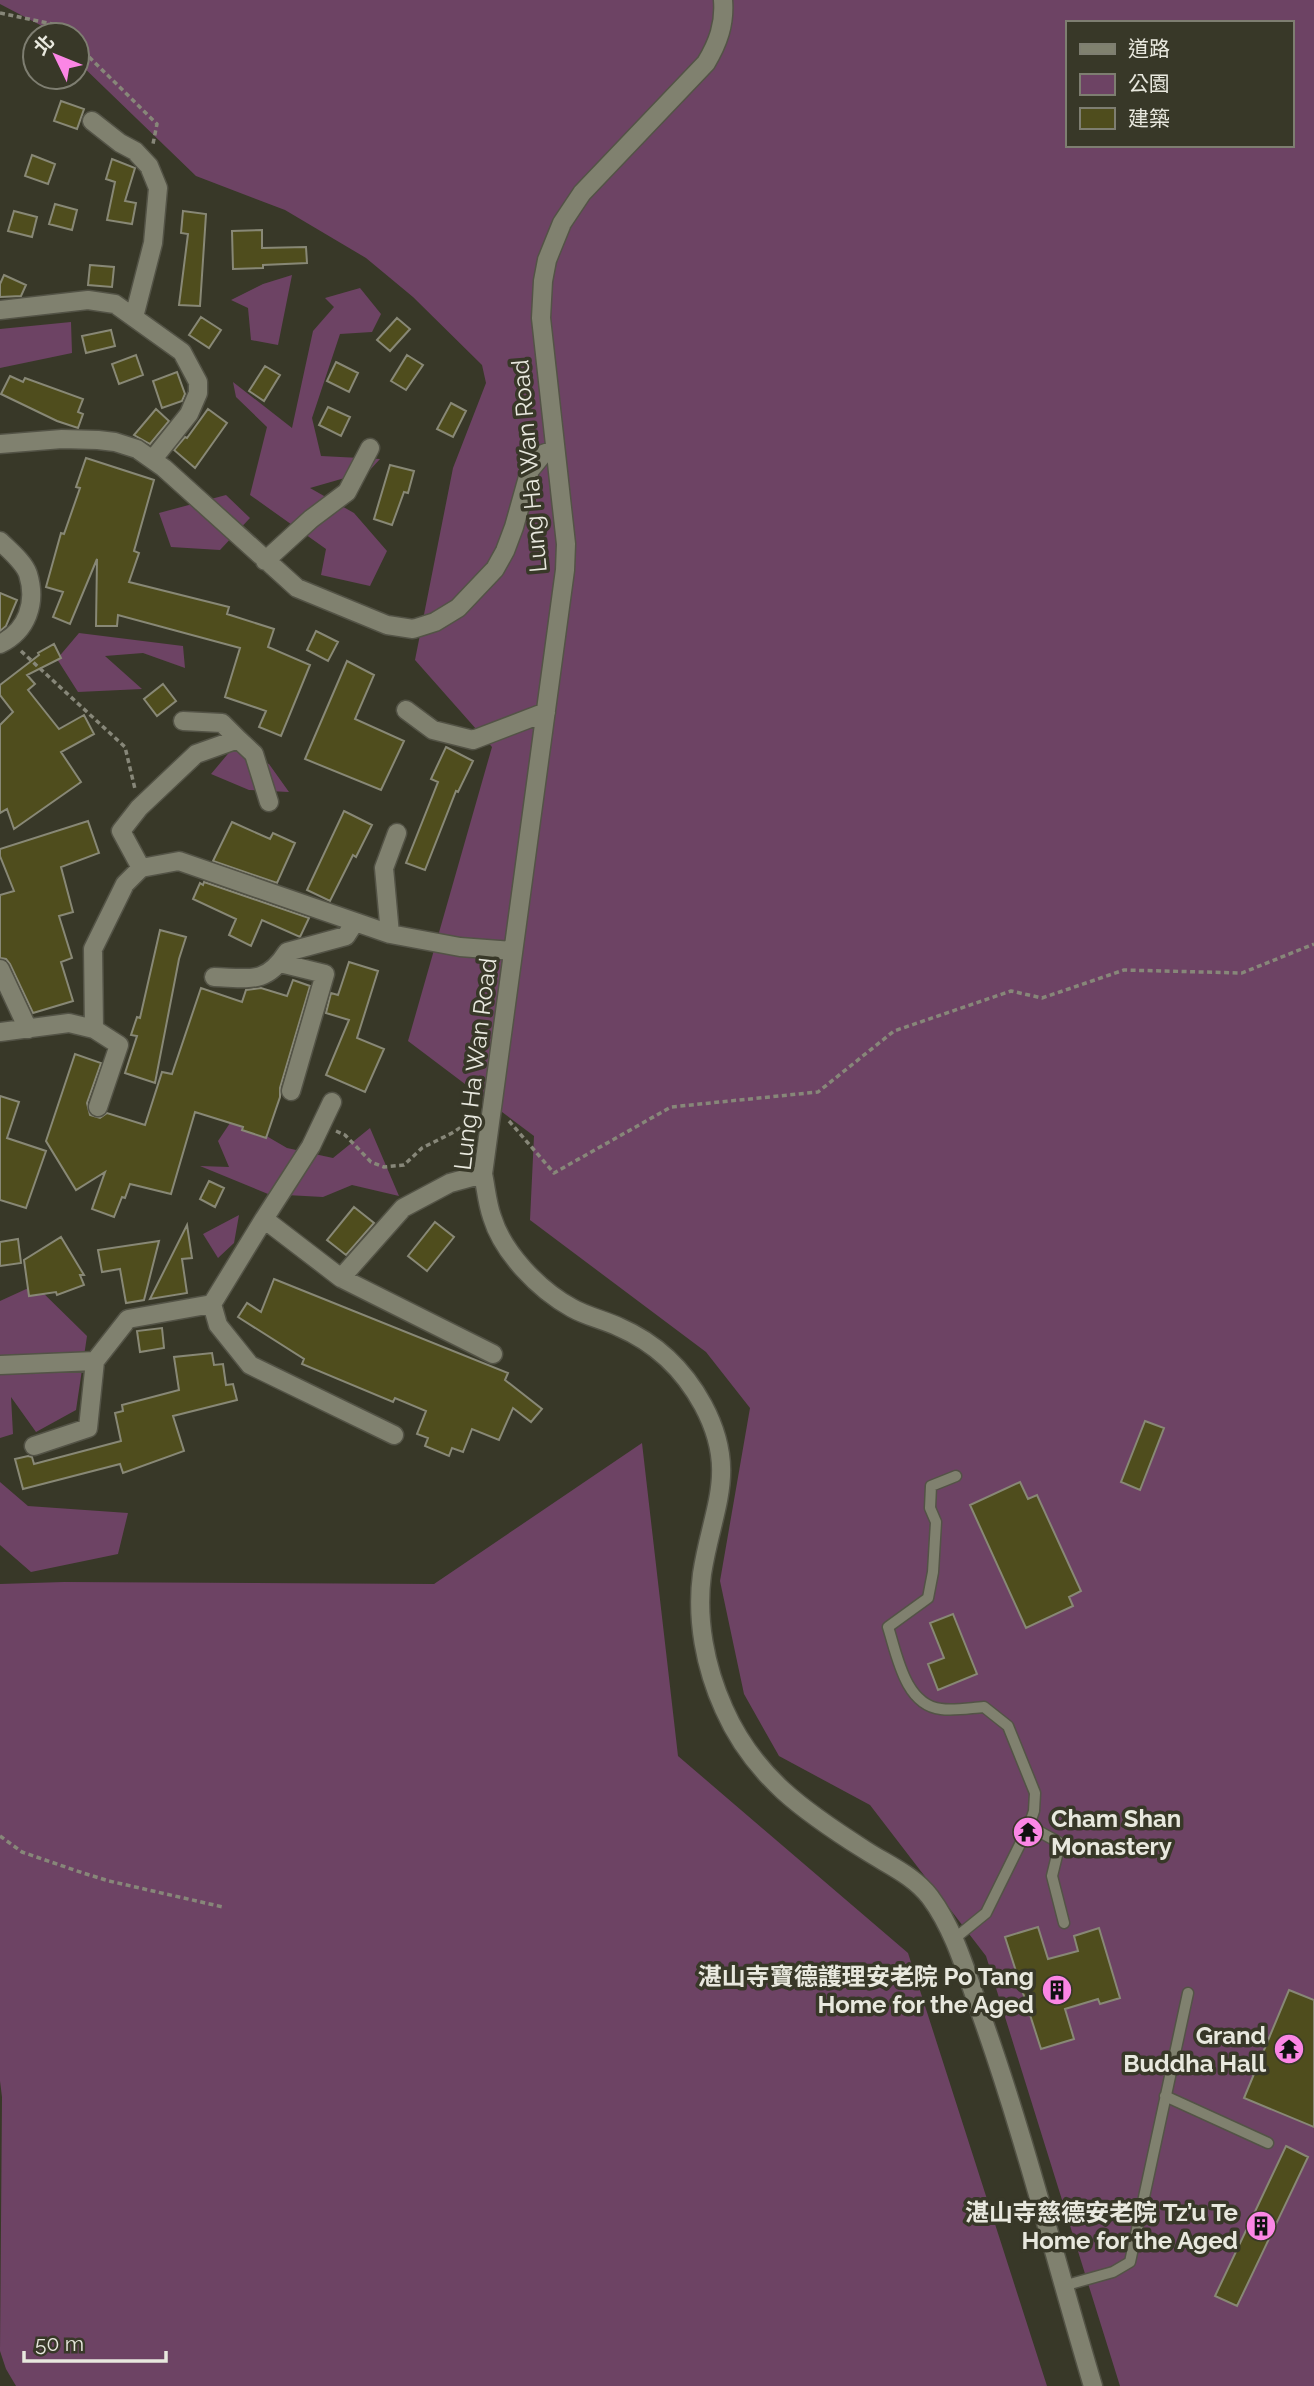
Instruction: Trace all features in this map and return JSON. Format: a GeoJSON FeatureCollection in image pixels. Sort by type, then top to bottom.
{"type":"FeatureCollection","features":[{"type":"Feature","properties":{"kind":"street","name":"Lung Ha Wan Road"},"geometry":{"type":"LineString","coordinates":[[723,0],[723,20],[719,37],[706,63],[582,193],[562,223],[551,248],[543,281],[541,318],[565,558],[547,712],[483,1174],[492,1219],[509,1251],[536,1281],[572,1308],[636,1335],[669,1359],[695,1390],[713,1426],[721,1462],[722,1479],[717,1516],[702,1574],[700,1598],[703,1643],[715,1687],[745,1748],[770,1780],[797,1805],[825,1825],[916,1882],[929,1897],[954,1939],[1006,2085],[1093,2386]]}},
{"type":"Feature","properties":{"kind":"street"},"geometry":{"type":"LineString","coordinates":[[92,121],[135,151],[149,166],[158,188],[153,243],[134,317]]}},
{"type":"Feature","properties":{"kind":"street"},"geometry":{"type":"LineString","coordinates":[[0,310],[88,300],[115,304],[182,352],[198,386],[195,402],[189,414],[153,459]]}},
{"type":"Feature","properties":{"kind":"street"},"geometry":{"type":"LineString","coordinates":[[2,443],[98,440],[130,447],[153,459],[290,583],[306,593],[387,625],[413,629],[426,626],[458,608],[495,569],[514,527],[530,470],[543,454],[554,450]]}},
{"type":"Feature","properties":{"kind":"street"},"geometry":{"type":"LineString","coordinates":[[265,561],[311,519],[340,499],[353,482],[370,447]]}},
{"type":"Feature","properties":{"kind":"street"},"geometry":{"type":"LineString","coordinates":[[0,541],[28,573],[31,593],[31,610],[24,624],[5,642]]}},
{"type":"Feature","properties":{"kind":"street"},"geometry":{"type":"LineString","coordinates":[[406,710],[433,730],[472,740],[547,712]]}},
{"type":"Feature","properties":{"kind":"street"},"geometry":{"type":"LineString","coordinates":[[183,721],[222,723],[254,754],[269,802]]}},
{"type":"Feature","properties":{"kind":"street"},"geometry":{"type":"LineString","coordinates":[[141,867],[121,831],[139,808],[196,754],[238,739]]}},
{"type":"Feature","properties":{"kind":"street"},"geometry":{"type":"LineString","coordinates":[[390,933],[384,868],[397,833]]}},
{"type":"Feature","properties":{"kind":"street"},"geometry":{"type":"LineString","coordinates":[[94,1029],[93,949],[125,884],[141,867],[178,861],[390,933],[460,947],[513,951]]}},
{"type":"Feature","properties":{"kind":"street"},"geometry":{"type":"LineString","coordinates":[[214,977],[255,979],[276,969],[287,952],[346,936],[355,922]]}},
{"type":"Feature","properties":{"kind":"street"},"geometry":{"type":"LineString","coordinates":[[280,963],[325,974],[290,1091]]}},
{"type":"Feature","properties":{"kind":"street"},"geometry":{"type":"LineString","coordinates":[[0,969],[27,1029]]}},
{"type":"Feature","properties":{"kind":"street"},"geometry":{"type":"LineString","coordinates":[[0,1032],[69,1023],[94,1029],[119,1045],[98,1107]]}},
{"type":"Feature","properties":{"kind":"street"},"geometry":{"type":"LineString","coordinates":[[332,1101],[311,1146],[212,1304],[218,1325],[250,1365],[394,1435]]}},
{"type":"Feature","properties":{"kind":"street"},"geometry":{"type":"LineString","coordinates":[[341,1278],[403,1208],[450,1183],[483,1174]]}},
{"type":"Feature","properties":{"kind":"street"},"geometry":{"type":"LineString","coordinates":[[264,1219],[341,1278],[493,1354]]}},
{"type":"Feature","properties":{"kind":"street"},"geometry":{"type":"LineString","coordinates":[[34,1446],[88,1428],[95,1361],[128,1319],[212,1304]]}},
{"type":"Feature","properties":{"kind":"street"},"geometry":{"type":"LineString","coordinates":[[0,1366],[95,1361]]}},
{"type":"Feature","properties":{"kind":"lane"},"geometry":{"type":"LineString","coordinates":[[954,1939],[986,1913],[1030,1826],[1035,1793],[1008,1726],[984,1707],[939,1709],[918,1700],[904,1675],[888,1627],[928,1598],[933,1572],[936,1522],[930,1508],[931,1486],[956,1476]]}},
{"type":"Feature","properties":{"kind":"lane"},"geometry":{"type":"LineString","coordinates":[[1030,1826],[1060,1843],[1052,1876],[1064,1923]]}},
{"type":"Feature","properties":{"kind":"lane"},"geometry":{"type":"LineString","coordinates":[[1063,2286],[1113,2272],[1130,2262],[1188,1993]]}},
{"type":"Feature","properties":{"kind":"lane"},"geometry":{"type":"LineString","coordinates":[[1166,2096],[1268,2143]]}},
{"type":"Feature","properties":{"kind":"path"},"geometry":{"type":"LineString","coordinates":[[0,13],[38,21]]}},
{"type":"Feature","properties":{"kind":"path"},"geometry":{"type":"LineString","coordinates":[[91,59],[157,124],[149,166]]}},
{"type":"Feature","properties":{"kind":"path"},"geometry":{"type":"LineString","coordinates":[[5,642],[125,747],[139,808]]}},
{"type":"Feature","properties":{"kind":"path"},"geometry":{"type":"LineString","coordinates":[[322,1124],[345,1135],[374,1164],[384,1167],[402,1165],[422,1148],[467,1124],[492,1101],[554,1174],[671,1107],[818,1091],[894,1031],[1011,991],[1042,998],[1124,970],[1241,973],[1314,944]]}},
{"type":"Feature","properties":{"kind":"path"},"geometry":{"type":"LineString","coordinates":[[0,1836],[22,1852],[109,1881],[223,1907]]}},
{"type":"Feature","properties":{"kind":"green space"},"geometry":{"type":"Polygon","coordinates":[[[0,0],[1314,0],[1314,2386],[1120,2386],[986,1956],[870,1805],[779,1756],[744,1694],[720,1581],[750,1408],[706,1352],[530,1220],[534,1136],[408,1041],[492,747],[415,660],[453,468],[486,383],[482,365],[413,297],[366,258],[285,210],[196,176],[91,75],[91,21],[32,21],[0,4],[0,0]]]}},
{"type":"Feature","properties":{"kind":"green space"},"geometry":{"type":"Polygon","coordinates":[[[292,275],[278,345],[251,340],[248,308],[231,300],[263,284],[292,275]]]}},
{"type":"Feature","properties":{"kind":"green space"},"geometry":{"type":"Polygon","coordinates":[[[360,288],[381,314],[372,332],[340,334],[312,418],[321,456],[380,459],[369,471],[310,488],[354,513],[387,551],[370,586],[321,575],[326,549],[250,495],[267,427],[236,397],[233,382],[292,428],[313,331],[334,307],[325,298],[360,288]]]}},
{"type":"Feature","properties":{"kind":"green space"},"geometry":{"type":"Polygon","coordinates":[[[71,322],[72,353],[0,368],[0,329],[71,322]]]}},
{"type":"Feature","properties":{"kind":"green space"},"geometry":{"type":"Polygon","coordinates":[[[226,495],[250,518],[220,550],[171,547],[159,513],[226,495]]]}},
{"type":"Feature","properties":{"kind":"green space"},"geometry":{"type":"Polygon","coordinates":[[[79,633],[183,646],[185,668],[143,653],[105,656],[142,689],[78,692],[57,659],[79,633]]]}},
{"type":"Feature","properties":{"kind":"green space"},"geometry":{"type":"Polygon","coordinates":[[[232,749],[269,764],[289,792],[249,790],[211,774],[232,749]]]}},
{"type":"Feature","properties":{"kind":"green space"},"geometry":{"type":"Polygon","coordinates":[[[234,1117],[287,1148],[333,1158],[370,1128],[399,1196],[352,1185],[323,1197],[268,1194],[200,1166],[229,1167],[218,1141],[234,1117]]]}},
{"type":"Feature","properties":{"kind":"green space"},"geometry":{"type":"Polygon","coordinates":[[[239,1215],[234,1243],[218,1258],[203,1234],[239,1215]]]}},
{"type":"Feature","properties":{"kind":"green space"},"geometry":{"type":"Polygon","coordinates":[[[35,1285],[87,1336],[76,1410],[36,1432],[11,1397],[13,1434],[0,1438],[0,1301],[35,1285]]]}},
{"type":"Feature","properties":{"kind":"green space"},"geometry":{"type":"Polygon","coordinates":[[[642,1443],[678,1756],[908,1953],[1047,2386],[16,2386],[0,2351],[0,1584],[434,1584],[642,1443]]]}},
{"type":"Feature","properties":{"kind":"green space"},"geometry":{"type":"Polygon","coordinates":[[[0,1482],[28,1506],[128,1513],[118,1554],[31,1572],[0,1545],[0,1482]]]}},
{"type":"Feature","properties":{"kind":"building"},"geometry":{"type":"Polygon","coordinates":[[[61,101],[84,109],[77,129],[54,121],[61,101]]]}},
{"type":"Feature","properties":{"kind":"building"},"geometry":{"type":"Polygon","coordinates":[[[32,155],[55,164],[48,184],[25,176],[32,155]]]}},
{"type":"Feature","properties":{"kind":"building"},"geometry":{"type":"Polygon","coordinates":[[[112,159],[135,168],[125,201],[136,203],[132,224],[107,220],[115,182],[106,179],[112,159]]]}},
{"type":"Feature","properties":{"kind":"building"},"geometry":{"type":"Polygon","coordinates":[[[55,204],[77,210],[72,230],[49,224],[55,204]]]}},
{"type":"Feature","properties":{"kind":"building"},"geometry":{"type":"Polygon","coordinates":[[[14,211],[37,217],[32,237],[8,231],[14,211]]]}},
{"type":"Feature","properties":{"kind":"building"},"geometry":{"type":"Polygon","coordinates":[[[183,211],[206,214],[200,306],[179,305],[188,234],[181,233],[183,211]]]}},
{"type":"Feature","properties":{"kind":"building"},"geometry":{"type":"Polygon","coordinates":[[[262,230],[262,248],[306,247],[307,263],[233,269],[232,231],[262,230]]]}},
{"type":"Feature","properties":{"kind":"building"},"geometry":{"type":"Polygon","coordinates":[[[90,265],[114,267],[112,287],[88,285],[90,265]]]}},
{"type":"Feature","properties":{"kind":"building"},"geometry":{"type":"Polygon","coordinates":[[[4,275],[26,285],[21,296],[0,297],[0,284],[4,275]]]}},
{"type":"Feature","properties":{"kind":"building"},"geometry":{"type":"Polygon","coordinates":[[[201,317],[221,330],[209,348],[189,335],[201,317]]]}},
{"type":"Feature","properties":{"kind":"building"},"geometry":{"type":"Polygon","coordinates":[[[397,318],[410,329],[390,351],[377,340],[397,318]]]}},
{"type":"Feature","properties":{"kind":"building"},"geometry":{"type":"Polygon","coordinates":[[[111,330],[115,346],[86,353],[82,336],[111,330]]]}},
{"type":"Feature","properties":{"kind":"building"},"geometry":{"type":"Polygon","coordinates":[[[136,355],[143,375],[119,384],[112,364],[136,355]]]}},
{"type":"Feature","properties":{"kind":"building"},"geometry":{"type":"Polygon","coordinates":[[[407,355],[423,365],[406,390],[391,381],[407,355]]]}},
{"type":"Feature","properties":{"kind":"building"},"geometry":{"type":"Polygon","coordinates":[[[336,362],[358,373],[349,392],[327,381],[336,362]]]}},
{"type":"Feature","properties":{"kind":"building"},"geometry":{"type":"Polygon","coordinates":[[[265,366],[280,375],[264,401],[249,391],[265,366]]]}},
{"type":"Feature","properties":{"kind":"building"},"geometry":{"type":"Polygon","coordinates":[[[177,372],[185,394],[182,401],[162,408],[153,381],[177,372]]]}},
{"type":"Feature","properties":{"kind":"building"},"geometry":{"type":"Polygon","coordinates":[[[10,376],[23,382],[25,378],[83,399],[78,412],[83,414],[78,428],[1,394],[10,376]]]}},
{"type":"Feature","properties":{"kind":"building"},"geometry":{"type":"Polygon","coordinates":[[[451,403],[466,411],[453,437],[437,429],[451,403]]]}},
{"type":"Feature","properties":{"kind":"building"},"geometry":{"type":"Polygon","coordinates":[[[328,407],[350,417],[341,436],[319,425],[328,407]]]}},
{"type":"Feature","properties":{"kind":"building"},"geometry":{"type":"Polygon","coordinates":[[[156,409],[169,421],[150,444],[134,435],[156,409]]]}},
{"type":"Feature","properties":{"kind":"building"},"geometry":{"type":"Polygon","coordinates":[[[208,409],[227,423],[195,468],[174,450],[187,438],[208,409]]]}},
{"type":"Feature","properties":{"kind":"building"},"geometry":{"type":"Polygon","coordinates":[[[86,458],[154,480],[134,551],[139,553],[129,582],[229,607],[227,614],[274,629],[268,647],[310,665],[281,736],[259,727],[266,711],[225,697],[240,648],[118,615],[117,626],[96,626],[97,559],[70,624],[53,617],[63,592],[46,587],[61,533],[64,534],[80,488],[76,487],[86,458]]]}},
{"type":"Feature","properties":{"kind":"building"},"geometry":{"type":"Polygon","coordinates":[[[390,465],[414,471],[408,493],[404,492],[392,525],[374,519],[390,465]]]}},
{"type":"Feature","properties":{"kind":"building"},"geometry":{"type":"Polygon","coordinates":[[[0,593],[17,600],[6,626],[0,631],[0,593]]]}},
{"type":"Feature","properties":{"kind":"building"},"geometry":{"type":"Polygon","coordinates":[[[316,631],[338,642],[328,661],[307,650],[316,631]]]}},
{"type":"Feature","properties":{"kind":"building"},"geometry":{"type":"Polygon","coordinates":[[[54,644],[61,658],[27,675],[35,684],[28,690],[59,729],[84,715],[94,734],[61,752],[81,782],[14,829],[7,809],[0,813],[0,725],[13,712],[0,695],[0,685],[39,655],[38,653],[54,644]]]}},
{"type":"Feature","properties":{"kind":"building"},"geometry":{"type":"Polygon","coordinates":[[[347,661],[374,675],[355,719],[404,741],[381,790],[305,759],[347,661]]]}},
{"type":"Feature","properties":{"kind":"building"},"geometry":{"type":"Polygon","coordinates":[[[163,684],[176,701],[157,716],[144,699],[163,684]]]}},
{"type":"Feature","properties":{"kind":"building"},"geometry":{"type":"Polygon","coordinates":[[[446,747],[473,761],[458,792],[456,791],[425,870],[406,863],[438,782],[431,779],[446,747]]]}},
{"type":"Feature","properties":{"kind":"building"},"geometry":{"type":"Polygon","coordinates":[[[344,811],[372,825],[356,857],[353,855],[330,901],[307,890],[344,811]]]}},
{"type":"Feature","properties":{"kind":"building"},"geometry":{"type":"Polygon","coordinates":[[[88,821],[99,853],[61,867],[73,912],[59,916],[72,958],[61,962],[73,1001],[33,1013],[10,964],[6,959],[0,958],[0,895],[14,891],[0,856],[0,849],[88,821]]]}},
{"type":"Feature","properties":{"kind":"building"},"geometry":{"type":"Polygon","coordinates":[[[232,822],[270,839],[273,833],[295,843],[277,883],[213,861],[232,822]]]}},
{"type":"Feature","properties":{"kind":"building"},"geometry":{"type":"Polygon","coordinates":[[[204,882],[309,918],[300,937],[262,920],[251,946],[229,935],[236,919],[193,899],[200,883],[203,885],[204,882]]]}},
{"type":"Feature","properties":{"kind":"building"},"geometry":{"type":"Polygon","coordinates":[[[160,930],[186,937],[179,959],[155,1083],[125,1073],[137,1036],[131,1035],[137,1017],[140,1018],[160,930]]]}},
{"type":"Feature","properties":{"kind":"building"},"geometry":{"type":"Polygon","coordinates":[[[349,962],[378,971],[357,1038],[384,1049],[365,1092],[326,1075],[349,1020],[326,1013],[331,993],[338,995],[349,962]]]}},
{"type":"Feature","properties":{"kind":"building"},"geometry":{"type":"Polygon","coordinates":[[[293,980],[310,986],[266,1138],[242,1130],[243,1127],[195,1112],[171,1194],[130,1184],[114,1217],[92,1209],[105,1172],[76,1190],[46,1141],[75,1054],[101,1063],[87,1103],[90,1115],[100,1118],[107,1113],[145,1125],[162,1072],[172,1074],[201,988],[242,1002],[246,990],[261,988],[287,996],[293,980]]]}},
{"type":"Feature","properties":{"kind":"building"},"geometry":{"type":"Polygon","coordinates":[[[0,1096],[19,1102],[7,1138],[46,1151],[26,1208],[0,1200],[0,1096]]]}},
{"type":"Feature","properties":{"kind":"building"},"geometry":{"type":"Polygon","coordinates":[[[209,1181],[224,1188],[215,1207],[200,1199],[209,1181]]]}},
{"type":"Feature","properties":{"kind":"building"},"geometry":{"type":"Polygon","coordinates":[[[354,1207],[374,1223],[346,1255],[327,1240],[354,1207]]]}},
{"type":"Feature","properties":{"kind":"building"},"geometry":{"type":"Polygon","coordinates":[[[435,1222],[454,1237],[427,1271],[408,1256],[435,1222]]]}},
{"type":"Feature","properties":{"kind":"building"},"geometry":{"type":"Polygon","coordinates":[[[187,1225],[192,1258],[182,1259],[187,1293],[150,1299],[187,1225]]]}},
{"type":"Feature","properties":{"kind":"building"},"geometry":{"type":"Polygon","coordinates":[[[61,1237],[84,1275],[80,1275],[84,1285],[57,1295],[56,1292],[29,1296],[24,1260],[61,1237]]]}},
{"type":"Feature","properties":{"kind":"building"},"geometry":{"type":"Polygon","coordinates":[[[18,1239],[21,1263],[0,1266],[0,1242],[18,1239]]]}},
{"type":"Feature","properties":{"kind":"building"},"geometry":{"type":"Polygon","coordinates":[[[159,1241],[144,1300],[126,1303],[120,1269],[102,1272],[98,1250],[159,1241]]]}},
{"type":"Feature","properties":{"kind":"building"},"geometry":{"type":"Polygon","coordinates":[[[274,1279],[508,1373],[505,1380],[542,1409],[531,1422],[513,1408],[499,1440],[472,1429],[463,1452],[452,1448],[449,1456],[425,1446],[428,1438],[417,1434],[426,1411],[395,1398],[393,1402],[302,1364],[304,1359],[238,1317],[247,1303],[261,1312],[274,1279]]]}},
{"type":"Feature","properties":{"kind":"building"},"geometry":{"type":"Polygon","coordinates":[[[162,1328],[164,1348],[140,1352],[137,1331],[162,1328]]]}},
{"type":"Feature","properties":{"kind":"building"},"geometry":{"type":"Polygon","coordinates":[[[212,1353],[214,1365],[223,1364],[226,1385],[233,1384],[237,1400],[173,1416],[184,1451],[123,1473],[120,1464],[23,1489],[15,1459],[32,1457],[34,1464],[121,1441],[115,1413],[123,1411],[122,1405],[179,1390],[174,1357],[212,1353]]]}},
{"type":"Feature","properties":{"kind":"building"},"geometry":{"type":"Polygon","coordinates":[[[1145,1421],[1164,1428],[1140,1490],[1121,1482],[1145,1421]]]}},
{"type":"Feature","properties":{"kind":"building"},"geometry":{"type":"Polygon","coordinates":[[[1020,1482],[1028,1499],[1037,1495],[1081,1591],[1069,1597],[1073,1606],[1026,1628],[970,1505],[1020,1482]]]}},
{"type":"Feature","properties":{"kind":"building"},"geometry":{"type":"Polygon","coordinates":[[[953,1614],[977,1674],[938,1690],[928,1664],[944,1658],[930,1623],[953,1614]]]}},
{"type":"Feature","properties":{"kind":"building","name":"湛山寺寶德護理安老院 Po Tang Home for the Aged"},"geometry":{"type":"Polygon","coordinates":[[[1038,1927],[1048,1959],[1078,1951],[1074,1936],[1099,1928],[1120,1998],[1100,2004],[1098,1999],[1065,2009],[1074,2039],[1041,2049],[1005,1937],[1038,1927]]]}},
{"type":"Feature","properties":{"kind":"building","name":"Grand Buddha Hall"},"geometry":{"type":"Polygon","coordinates":[[[1289,1990],[1314,2000],[1314,2127],[1244,2098],[1289,1990]]]}},
{"type":"Feature","properties":{"kind":"building","name":"湛山寺慈德安老院 Tz’u Te Home for the Aged"},"geometry":{"type":"Polygon","coordinates":[[[1286,2146],[1308,2157],[1237,2306],[1215,2296],[1286,2146]]]}},
{"type":"Feature","properties":{"kind":"place","name":"Cham Shan Monastery"},"geometry":{"type":"Point","coordinates":[1028,1832]}},
{"type":"Feature","properties":{"kind":"place","name":"湛山寺寶德護理安老院 Po Tang Home for the Aged"},"geometry":{"type":"Point","coordinates":[1057,1990]}},
{"type":"Feature","properties":{"kind":"place","name":"Grand Buddha Hall"},"geometry":{"type":"Point","coordinates":[1289,2049]}},
{"type":"Feature","properties":{"kind":"place","name":"湛山寺慈德安老院 Tz’u Te Home for the Aged"},"geometry":{"type":"Point","coordinates":[1261,2226]}}]}
